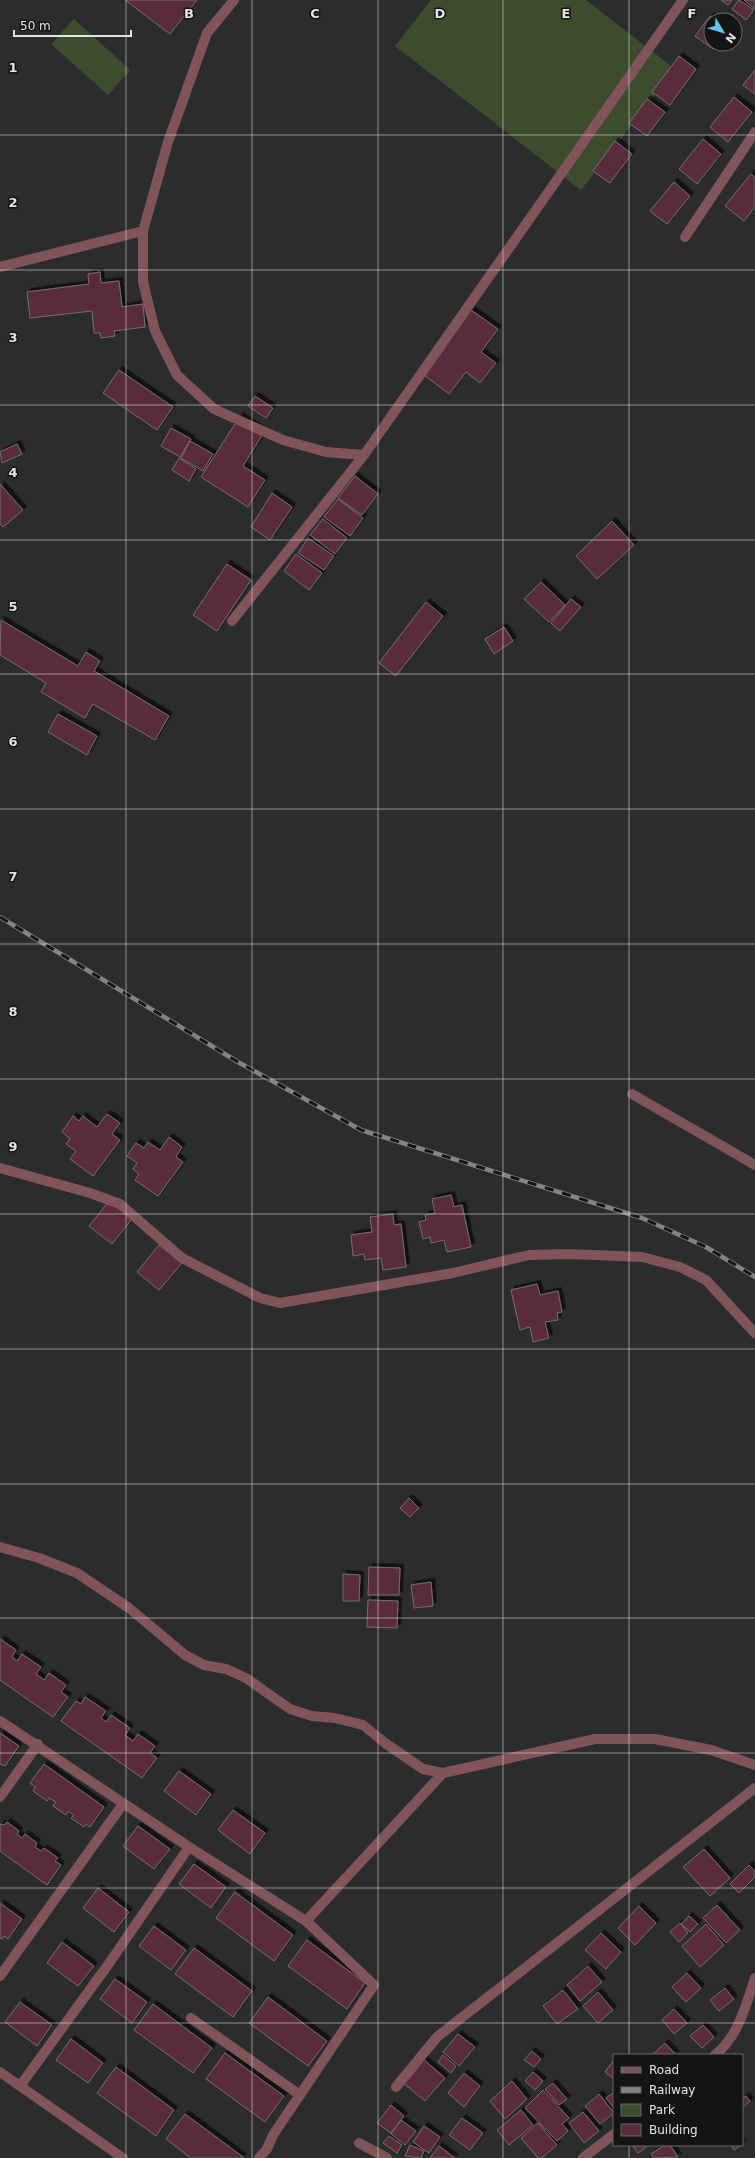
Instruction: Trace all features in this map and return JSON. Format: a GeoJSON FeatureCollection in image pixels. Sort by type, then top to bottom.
{"type":"FeatureCollection","features":[{"type":"Feature","properties":{"kind":"street"},"geometry":{"type":"LineString","coordinates":[[234,0],[207,33],[168,142],[143,231],[143,282],[154,331],[178,375],[214,409],[283,440],[326,452],[364,455]]}},
{"type":"Feature","properties":{"kind":"street"},"geometry":{"type":"LineString","coordinates":[[232,621],[364,455],[682,0]]}},
{"type":"Feature","properties":{"kind":"street"},"geometry":{"type":"LineString","coordinates":[[685,237],[755,132]]}},
{"type":"Feature","properties":{"kind":"street"},"geometry":{"type":"LineString","coordinates":[[0,267],[143,231]]}},
{"type":"Feature","properties":{"kind":"street"},"geometry":{"type":"LineString","coordinates":[[632,1094],[755,1165]]}},
{"type":"Feature","properties":{"kind":"street"},"geometry":{"type":"LineString","coordinates":[[0,1168],[90,1193],[120,1204],[182,1258],[260,1298],[280,1303],[453,1273],[528,1255],[569,1254],[642,1256],[680,1267],[706,1280],[755,1333]]}},
{"type":"Feature","properties":{"kind":"street"},"geometry":{"type":"LineString","coordinates":[[0,1547],[39,1558],[77,1572],[129,1608],[185,1655],[204,1665],[226,1669],[246,1678],[290,1709],[312,1716],[335,1718],[363,1725],[385,1743],[423,1769],[443,1772],[595,1739],[655,1739],[711,1750],[755,1765]]}},
{"type":"Feature","properties":{"kind":"street"},"geometry":{"type":"LineString","coordinates":[[0,1720],[38,1744],[189,1848],[306,1921],[374,1985],[273,2135],[267,2149],[259,2158]]}},
{"type":"Feature","properties":{"kind":"street"},"geometry":{"type":"LineString","coordinates":[[0,1797],[38,1744]]}},
{"type":"Feature","properties":{"kind":"street"},"geometry":{"type":"LineString","coordinates":[[306,1921],[443,1772]]}},
{"type":"Feature","properties":{"kind":"street"},"geometry":{"type":"LineString","coordinates":[[396,2087],[436,2038],[755,1788]]}},
{"type":"Feature","properties":{"kind":"street"},"geometry":{"type":"LineString","coordinates":[[0,1976],[123,1804]]}},
{"type":"Feature","properties":{"kind":"street"},"geometry":{"type":"LineString","coordinates":[[20,2086],[110,1962],[189,1848]]}},
{"type":"Feature","properties":{"kind":"street"},"geometry":{"type":"LineString","coordinates":[[716,2054],[723,2048],[734,2033],[755,1978]]}},
{"type":"Feature","properties":{"kind":"street"},"geometry":{"type":"LineString","coordinates":[[191,2018],[300,2095]]}},
{"type":"Feature","properties":{"kind":"street"},"geometry":{"type":"LineString","coordinates":[[0,2072],[123,2158]]}},
{"type":"Feature","properties":{"kind":"street"},"geometry":{"type":"LineString","coordinates":[[583,2158],[613,2135]]}},
{"type":"Feature","properties":{"kind":"street"},"geometry":{"type":"LineString","coordinates":[[359,2143],[387,2158]]}},
{"type":"Feature","properties":{"kind":"green space"},"geometry":{"type":"Polygon","coordinates":[[[431,0],[586,0],[675,69],[581,190],[395,46],[431,0]]]}},
{"type":"Feature","properties":{"kind":"green space"},"geometry":{"type":"Polygon","coordinates":[[[74,19],[130,70],[108,95],[51,44],[74,19]]]}},
{"type":"Feature","properties":{"kind":"building"},"geometry":{"type":"Polygon","coordinates":[[[125,0],[197,0],[170,34],[125,0]]]}},
{"type":"Feature","properties":{"kind":"building"},"geometry":{"type":"Polygon","coordinates":[[[721,0],[732,0],[728,5],[721,0]]]}},
{"type":"Feature","properties":{"kind":"building"},"geometry":{"type":"Polygon","coordinates":[[[739,0],[754,10],[746,20],[743,18],[743,12],[736,12],[732,9],[739,0]]]}},
{"type":"Feature","properties":{"kind":"building"},"geometry":{"type":"Polygon","coordinates":[[[744,0],[755,0],[755,9],[744,0]]]}},
{"type":"Feature","properties":{"kind":"building"},"geometry":{"type":"Polygon","coordinates":[[[703,25],[703,42],[695,36],[703,25]]]}},
{"type":"Feature","properties":{"kind":"building"},"geometry":{"type":"Polygon","coordinates":[[[679,56],[696,69],[670,105],[652,92],[679,56]]]}},
{"type":"Feature","properties":{"kind":"building"},"geometry":{"type":"Polygon","coordinates":[[[755,70],[755,94],[743,85],[755,70]]]}},
{"type":"Feature","properties":{"kind":"building"},"geometry":{"type":"Polygon","coordinates":[[[734,97],[752,112],[728,142],[710,127],[734,97]]]}},
{"type":"Feature","properties":{"kind":"building"},"geometry":{"type":"Polygon","coordinates":[[[647,99],[665,112],[647,136],[629,123],[647,99]]]}},
{"type":"Feature","properties":{"kind":"building"},"geometry":{"type":"Polygon","coordinates":[[[703,139],[721,154],[697,184],[679,169],[703,139]]]}},
{"type":"Feature","properties":{"kind":"building"},"geometry":{"type":"Polygon","coordinates":[[[615,141],[632,154],[610,183],[593,171],[615,141]]]}},
{"type":"Feature","properties":{"kind":"building"},"geometry":{"type":"Polygon","coordinates":[[[751,174],[755,177],[755,207],[744,221],[725,206],[751,174]]]}},
{"type":"Feature","properties":{"kind":"building"},"geometry":{"type":"Polygon","coordinates":[[[674,182],[690,196],[667,224],[650,211],[674,182]]]}},
{"type":"Feature","properties":{"kind":"building"},"geometry":{"type":"Polygon","coordinates":[[[100,272],[101,283],[119,281],[122,307],[143,304],[145,327],[114,331],[115,336],[101,338],[100,333],[94,333],[92,311],[30,318],[27,292],[89,284],[88,274],[100,272]]]}},
{"type":"Feature","properties":{"kind":"building"},"geometry":{"type":"Polygon","coordinates":[[[471,310],[498,329],[481,352],[496,363],[480,383],[466,372],[449,394],[423,374],[471,310]]]}},
{"type":"Feature","properties":{"kind":"building"},"geometry":{"type":"Polygon","coordinates":[[[119,370],[173,407],[157,430],[103,393],[119,370]]]}},
{"type":"Feature","properties":{"kind":"building"},"geometry":{"type":"Polygon","coordinates":[[[255,396],[273,408],[266,418],[248,406],[255,396]]]}},
{"type":"Feature","properties":{"kind":"building"},"geometry":{"type":"Polygon","coordinates":[[[240,416],[264,432],[243,466],[265,480],[248,507],[201,477],[240,416]]]}},
{"type":"Feature","properties":{"kind":"building"},"geometry":{"type":"Polygon","coordinates":[[[171,428],[191,439],[180,457],[161,446],[171,428]]]}},
{"type":"Feature","properties":{"kind":"building"},"geometry":{"type":"Polygon","coordinates":[[[190,441],[213,454],[203,471],[181,458],[190,441]]]}},
{"type":"Feature","properties":{"kind":"building"},"geometry":{"type":"Polygon","coordinates":[[[17,444],[22,454],[2,463],[0,452],[17,444]]]}},
{"type":"Feature","properties":{"kind":"building"},"geometry":{"type":"Polygon","coordinates":[[[179,458],[196,469],[189,481],[172,470],[179,458]]]}},
{"type":"Feature","properties":{"kind":"building"},"geometry":{"type":"Polygon","coordinates":[[[355,476],[378,494],[362,515],[338,498],[355,476]]]}},
{"type":"Feature","properties":{"kind":"building"},"geometry":{"type":"Polygon","coordinates":[[[0,484],[23,510],[3,527],[0,524],[0,484]]]}},
{"type":"Feature","properties":{"kind":"building"},"geometry":{"type":"Polygon","coordinates":[[[272,493],[292,507],[270,540],[251,527],[272,493]]]}},
{"type":"Feature","properties":{"kind":"building"},"geometry":{"type":"Polygon","coordinates":[[[338,499],[363,518],[350,536],[324,517],[338,499]]]}},
{"type":"Feature","properties":{"kind":"building"},"geometry":{"type":"Polygon","coordinates":[[[323,519],[347,538],[335,554],[310,535],[323,519]]]}},
{"type":"Feature","properties":{"kind":"building"},"geometry":{"type":"Polygon","coordinates":[[[612,521],[634,545],[597,579],[576,556],[612,521]]]}},
{"type":"Feature","properties":{"kind":"building"},"geometry":{"type":"Polygon","coordinates":[[[308,538],[334,556],[324,570],[298,553],[308,538]]]}},
{"type":"Feature","properties":{"kind":"building"},"geometry":{"type":"Polygon","coordinates":[[[296,554],[322,573],[309,590],[284,571],[296,554]]]}},
{"type":"Feature","properties":{"kind":"building"},"geometry":{"type":"Polygon","coordinates":[[[227,564],[251,580],[217,631],[193,615],[227,564]]]}},
{"type":"Feature","properties":{"kind":"building"},"geometry":{"type":"Polygon","coordinates":[[[541,582],[565,605],[549,622],[524,599],[541,582]]]}},
{"type":"Feature","properties":{"kind":"building"},"geometry":{"type":"Polygon","coordinates":[[[571,599],[581,607],[560,631],[551,623],[571,599]]]}},
{"type":"Feature","properties":{"kind":"building"},"geometry":{"type":"Polygon","coordinates":[[[426,602],[443,616],[396,676],[379,663],[426,602]]]}},
{"type":"Feature","properties":{"kind":"building"},"geometry":{"type":"Polygon","coordinates":[[[1,620],[78,666],[86,652],[100,661],[94,671],[169,716],[155,740],[93,704],[85,718],[41,692],[46,683],[0,655],[1,620]]]}},
{"type":"Feature","properties":{"kind":"building"},"geometry":{"type":"Polygon","coordinates":[[[504,627],[513,641],[494,654],[485,639],[504,627]]]}},
{"type":"Feature","properties":{"kind":"building"},"geometry":{"type":"Polygon","coordinates":[[[58,714],[97,736],[87,755],[48,732],[58,714]]]}},
{"type":"Feature","properties":{"kind":"building"},"geometry":{"type":"Polygon","coordinates":[[[107,1114],[120,1123],[112,1134],[120,1140],[93,1176],[70,1159],[76,1151],[66,1144],[70,1139],[62,1132],[73,1116],[79,1121],[83,1116],[97,1127],[107,1114]]]}},
{"type":"Feature","properties":{"kind":"building"},"geometry":{"type":"Polygon","coordinates":[[[169,1137],[182,1147],[176,1157],[183,1162],[158,1196],[135,1180],[139,1174],[133,1169],[137,1163],[127,1156],[136,1143],[144,1148],[148,1142],[160,1150],[169,1137]]]}},
{"type":"Feature","properties":{"kind":"building"},"geometry":{"type":"Polygon","coordinates":[[[451,1195],[454,1207],[462,1205],[471,1247],[447,1252],[444,1240],[431,1243],[430,1237],[423,1239],[419,1222],[426,1220],[425,1215],[435,1213],[432,1199],[451,1195]]]}},
{"type":"Feature","properties":{"kind":"building"},"geometry":{"type":"Polygon","coordinates":[[[110,1200],[132,1219],[112,1244],[89,1226],[110,1200]]]}},
{"type":"Feature","properties":{"kind":"building"},"geometry":{"type":"Polygon","coordinates":[[[393,1214],[394,1225],[401,1224],[406,1267],[383,1270],[381,1258],[365,1260],[364,1254],[353,1256],[351,1235],[372,1232],[370,1217],[393,1214]]]}},
{"type":"Feature","properties":{"kind":"building"},"geometry":{"type":"Polygon","coordinates":[[[159,1245],[182,1263],[159,1290],[137,1272],[159,1245]]]}},
{"type":"Feature","properties":{"kind":"building"},"geometry":{"type":"Polygon","coordinates":[[[537,1284],[540,1295],[558,1291],[562,1312],[557,1313],[558,1320],[545,1322],[549,1338],[533,1342],[530,1327],[520,1330],[511,1290],[537,1284]]]}},
{"type":"Feature","properties":{"kind":"building"},"geometry":{"type":"Polygon","coordinates":[[[409,1498],[419,1508],[410,1517],[400,1508],[409,1498]]]}},
{"type":"Feature","properties":{"kind":"building"},"geometry":{"type":"Polygon","coordinates":[[[369,1567],[400,1568],[399,1595],[368,1595],[369,1567]]]}},
{"type":"Feature","properties":{"kind":"building"},"geometry":{"type":"Polygon","coordinates":[[[343,1574],[360,1575],[359,1601],[343,1601],[343,1574]]]}},
{"type":"Feature","properties":{"kind":"building"},"geometry":{"type":"Polygon","coordinates":[[[431,1582],[433,1606],[414,1608],[411,1585],[431,1582]]]}},
{"type":"Feature","properties":{"kind":"building"},"geometry":{"type":"Polygon","coordinates":[[[368,1600],[398,1601],[397,1628],[367,1627],[368,1600]]]}},
{"type":"Feature","properties":{"kind":"building"},"geometry":{"type":"Polygon","coordinates":[[[0,1639],[16,1650],[12,1657],[17,1661],[22,1654],[41,1667],[36,1674],[44,1680],[49,1673],[66,1685],[61,1692],[68,1697],[53,1717],[0,1680],[0,1639]]]}},
{"type":"Feature","properties":{"kind":"building"},"geometry":{"type":"Polygon","coordinates":[[[85,1697],[106,1711],[101,1718],[106,1722],[111,1715],[130,1728],[125,1735],[133,1741],[138,1734],[155,1746],[150,1753],[157,1758],[142,1778],[61,1721],[76,1701],[81,1704],[85,1697]]]}},
{"type":"Feature","properties":{"kind":"building"},"geometry":{"type":"Polygon","coordinates":[[[0,1733],[19,1746],[5,1766],[0,1764],[0,1733]]]}},
{"type":"Feature","properties":{"kind":"building"},"geometry":{"type":"Polygon","coordinates":[[[44,1764],[104,1807],[90,1827],[86,1824],[84,1827],[71,1818],[74,1815],[68,1811],[66,1815],[53,1806],[56,1802],[49,1798],[47,1801],[33,1791],[35,1787],[30,1783],[44,1764]]]}},
{"type":"Feature","properties":{"kind":"building"},"geometry":{"type":"Polygon","coordinates":[[[179,1771],[211,1794],[196,1815],[164,1791],[179,1771]]]}},
{"type":"Feature","properties":{"kind":"building"},"geometry":{"type":"Polygon","coordinates":[[[233,1810],[265,1833],[250,1854],[218,1830],[233,1810]]]}},
{"type":"Feature","properties":{"kind":"building"},"geometry":{"type":"Polygon","coordinates":[[[7,1822],[19,1831],[17,1834],[22,1838],[25,1834],[37,1843],[35,1847],[41,1851],[44,1848],[58,1858],[55,1861],[61,1865],[47,1885],[0,1851],[0,1824],[4,1825],[7,1822]]]}},
{"type":"Feature","properties":{"kind":"building"},"geometry":{"type":"Polygon","coordinates":[[[138,1826],[170,1849],[154,1869],[123,1846],[138,1826]]]}},
{"type":"Feature","properties":{"kind":"building"},"geometry":{"type":"Polygon","coordinates":[[[704,1849],[730,1878],[710,1896],[683,1867],[704,1849]]]}},
{"type":"Feature","properties":{"kind":"building"},"geometry":{"type":"Polygon","coordinates":[[[194,1864],[226,1887],[211,1908],[179,1884],[194,1864]]]}},
{"type":"Feature","properties":{"kind":"building"},"geometry":{"type":"Polygon","coordinates":[[[749,1865],[755,1871],[755,1877],[739,1893],[730,1884],[749,1865]]]}},
{"type":"Feature","properties":{"kind":"building"},"geometry":{"type":"Polygon","coordinates":[[[98,1888],[129,1912],[114,1932],[83,1908],[98,1888]]]}},
{"type":"Feature","properties":{"kind":"building"},"geometry":{"type":"Polygon","coordinates":[[[235,1892],[293,1935],[274,1961],[216,1918],[235,1892]]]}},
{"type":"Feature","properties":{"kind":"building"},"geometry":{"type":"Polygon","coordinates":[[[0,1903],[22,1919],[8,1939],[4,1936],[2,1939],[0,1938],[0,1903]]]}},
{"type":"Feature","properties":{"kind":"building"},"geometry":{"type":"Polygon","coordinates":[[[717,1905],[740,1930],[726,1943],[703,1918],[717,1905]]]}},
{"type":"Feature","properties":{"kind":"building"},"geometry":{"type":"Polygon","coordinates":[[[639,1906],[656,1923],[635,1945],[618,1928],[639,1906]]]}},
{"type":"Feature","properties":{"kind":"building"},"geometry":{"type":"Polygon","coordinates":[[[689,1916],[698,1924],[690,1932],[681,1924],[689,1916]]]}},
{"type":"Feature","properties":{"kind":"building"},"geometry":{"type":"Polygon","coordinates":[[[680,1923],[688,1933],[679,1942],[670,1932],[680,1923]]]}},
{"type":"Feature","properties":{"kind":"building"},"geometry":{"type":"Polygon","coordinates":[[[706,1924],[724,1945],[700,1967],[682,1946],[706,1924]]]}},
{"type":"Feature","properties":{"kind":"building"},"geometry":{"type":"Polygon","coordinates":[[[154,1926],[186,1950],[171,1970],[139,1946],[154,1926]]]}},
{"type":"Feature","properties":{"kind":"building"},"geometry":{"type":"Polygon","coordinates":[[[601,1933],[621,1952],[606,1969],[585,1950],[601,1933]]]}},
{"type":"Feature","properties":{"kind":"building"},"geometry":{"type":"Polygon","coordinates":[[[307,1940],[365,1983],[347,2009],[288,1966],[307,1940]]]}},
{"type":"Feature","properties":{"kind":"building"},"geometry":{"type":"Polygon","coordinates":[[[62,1942],[94,1966],[78,1986],[47,1963],[62,1942]]]}},
{"type":"Feature","properties":{"kind":"building"},"geometry":{"type":"Polygon","coordinates":[[[194,1948],[252,1991],[233,2017],[175,1974],[194,1948]]]}},
{"type":"Feature","properties":{"kind":"building"},"geometry":{"type":"Polygon","coordinates":[[[588,1966],[602,1982],[580,2001],[567,1985],[588,1966]]]}},
{"type":"Feature","properties":{"kind":"building"},"geometry":{"type":"Polygon","coordinates":[[[687,1973],[701,1988],[686,2002],[672,1987],[687,1973]]]}},
{"type":"Feature","properties":{"kind":"building"},"geometry":{"type":"Polygon","coordinates":[[[115,1979],[147,2002],[132,2023],[100,1999],[115,1979]]]}},
{"type":"Feature","properties":{"kind":"building"},"geometry":{"type":"Polygon","coordinates":[[[725,1988],[734,1999],[719,2011],[710,2000],[725,1988]]]}},
{"type":"Feature","properties":{"kind":"building"},"geometry":{"type":"Polygon","coordinates":[[[563,1990],[578,2009],[557,2024],[543,2006],[563,1990]]]}},
{"type":"Feature","properties":{"kind":"building"},"geometry":{"type":"Polygon","coordinates":[[[598,1992],[613,2010],[598,2023],[583,2006],[598,1992]]]}},
{"type":"Feature","properties":{"kind":"building"},"geometry":{"type":"Polygon","coordinates":[[[268,1997],[327,2041],[308,2066],[249,2023],[268,1997]]]}},
{"type":"Feature","properties":{"kind":"building"},"geometry":{"type":"Polygon","coordinates":[[[20,2002],[52,2025],[37,2046],[5,2022],[20,2002]]]}},
{"type":"Feature","properties":{"kind":"building"},"geometry":{"type":"Polygon","coordinates":[[[153,2004],[212,2048],[193,2073],[134,2030],[153,2004]]]}},
{"type":"Feature","properties":{"kind":"building"},"geometry":{"type":"Polygon","coordinates":[[[674,2009],[687,2023],[674,2034],[662,2020],[674,2009]]]}},
{"type":"Feature","properties":{"kind":"building"},"geometry":{"type":"Polygon","coordinates":[[[703,2025],[714,2037],[702,2048],[690,2036],[703,2025]]]}},
{"type":"Feature","properties":{"kind":"building"},"geometry":{"type":"Polygon","coordinates":[[[458,2034],[475,2047],[459,2066],[443,2052],[458,2034]]]}},
{"type":"Feature","properties":{"kind":"building"},"geometry":{"type":"Polygon","coordinates":[[[71,2039],[103,2063],[88,2083],[56,2060],[71,2039]]]}},
{"type":"Feature","properties":{"kind":"building"},"geometry":{"type":"Polygon","coordinates":[[[665,2043],[675,2054],[653,2054],[665,2043]]]}},
{"type":"Feature","properties":{"kind":"building"},"geometry":{"type":"Polygon","coordinates":[[[532,2051],[541,2059],[534,2067],[524,2060],[532,2051]]]}},
{"type":"Feature","properties":{"kind":"building"},"geometry":{"type":"Polygon","coordinates":[[[225,2053],[284,2096],[265,2122],[206,2079],[225,2053]]]}},
{"type":"Feature","properties":{"kind":"building"},"geometry":{"type":"Polygon","coordinates":[[[443,2055],[456,2066],[451,2073],[438,2062],[443,2055]]]}},
{"type":"Feature","properties":{"kind":"building"},"geometry":{"type":"Polygon","coordinates":[[[423,2059],[445,2078],[425,2101],[403,2083],[423,2059]]]}},
{"type":"Feature","properties":{"kind":"building"},"geometry":{"type":"Polygon","coordinates":[[[613,2061],[613,2078],[605,2072],[613,2061]]]}},
{"type":"Feature","properties":{"kind":"building"},"geometry":{"type":"Polygon","coordinates":[[[116,2067],[174,2110],[156,2136],[97,2093],[116,2067]]]}},
{"type":"Feature","properties":{"kind":"building"},"geometry":{"type":"Polygon","coordinates":[[[533,2072],[543,2081],[535,2090],[525,2081],[533,2072]]]}},
{"type":"Feature","properties":{"kind":"building"},"geometry":{"type":"Polygon","coordinates":[[[464,2073],[480,2086],[464,2107],[448,2093],[464,2073]]]}},
{"type":"Feature","properties":{"kind":"building"},"geometry":{"type":"Polygon","coordinates":[[[512,2081],[527,2099],[505,2119],[490,2101],[512,2081]]]}},
{"type":"Feature","properties":{"kind":"building"},"geometry":{"type":"Polygon","coordinates":[[[553,2083],[567,2099],[559,2105],[545,2089],[553,2083]]]}},
{"type":"Feature","properties":{"kind":"building"},"geometry":{"type":"Polygon","coordinates":[[[543,2090],[569,2118],[562,2124],[568,2131],[557,2141],[525,2108],[543,2090]]]}},
{"type":"Feature","properties":{"kind":"building"},"geometry":{"type":"Polygon","coordinates":[[[613,2093],[613,2107],[606,2098],[613,2093]]]}},
{"type":"Feature","properties":{"kind":"building"},"geometry":{"type":"Polygon","coordinates":[[[599,2094],[613,2114],[600,2124],[585,2106],[599,2094]]]}},
{"type":"Feature","properties":{"kind":"building"},"geometry":{"type":"Polygon","coordinates":[[[746,2096],[750,2101],[743,2107],[743,2098],[746,2096]]]}},
{"type":"Feature","properties":{"kind":"building"},"geometry":{"type":"Polygon","coordinates":[[[391,2105],[404,2116],[391,2133],[377,2123],[391,2105]]]}},
{"type":"Feature","properties":{"kind":"building"},"geometry":{"type":"Polygon","coordinates":[[[521,2110],[533,2125],[509,2145],[497,2130],[521,2110]]]}},
{"type":"Feature","properties":{"kind":"building"},"geometry":{"type":"Polygon","coordinates":[[[583,2112],[599,2131],[584,2143],[569,2123],[583,2112]]]}},
{"type":"Feature","properties":{"kind":"building"},"geometry":{"type":"Polygon","coordinates":[[[185,2114],[243,2157],[191,2158],[166,2139],[185,2114]]]}},
{"type":"Feature","properties":{"kind":"building"},"geometry":{"type":"Polygon","coordinates":[[[462,2118],[483,2133],[470,2150],[449,2135],[462,2118]]]}},
{"type":"Feature","properties":{"kind":"building"},"geometry":{"type":"Polygon","coordinates":[[[401,2120],[416,2131],[405,2145],[391,2134],[401,2120]]]}},
{"type":"Feature","properties":{"kind":"building"},"geometry":{"type":"Polygon","coordinates":[[[538,2123],[557,2145],[542,2158],[538,2158],[521,2138],[538,2123]]]}},
{"type":"Feature","properties":{"kind":"building"},"geometry":{"type":"Polygon","coordinates":[[[424,2126],[440,2137],[429,2153],[413,2142],[424,2126]]]}},
{"type":"Feature","properties":{"kind":"building"},"geometry":{"type":"Polygon","coordinates":[[[389,2136],[402,2145],[397,2153],[383,2143],[389,2136]]]}},
{"type":"Feature","properties":{"kind":"building"},"geometry":{"type":"Polygon","coordinates":[[[410,2145],[424,2151],[421,2158],[405,2156],[410,2145]]]}},
{"type":"Feature","properties":{"kind":"building"},"geometry":{"type":"Polygon","coordinates":[[[439,2146],[455,2158],[430,2158],[439,2146]]]}},
{"type":"Feature","properties":{"kind":"building"},"geometry":{"type":"Polygon","coordinates":[[[633,2146],[648,2146],[638,2153],[633,2146]]]}},
{"type":"Feature","properties":{"kind":"building"},"geometry":{"type":"Polygon","coordinates":[[[663,2146],[671,2146],[678,2157],[654,2158],[651,2154],[663,2146]]]}},
{"type":"Feature","properties":{"kind":"building"},"geometry":{"type":"Polygon","coordinates":[[[732,2146],[740,2146],[734,2150],[732,2146]]]}},
{"type":"Feature","properties":{"kind":"railway"},"geometry":{"type":"LineString","coordinates":[[0,917],[238,1062],[361,1130],[642,1218],[706,1247],[755,1277]]}}]}
